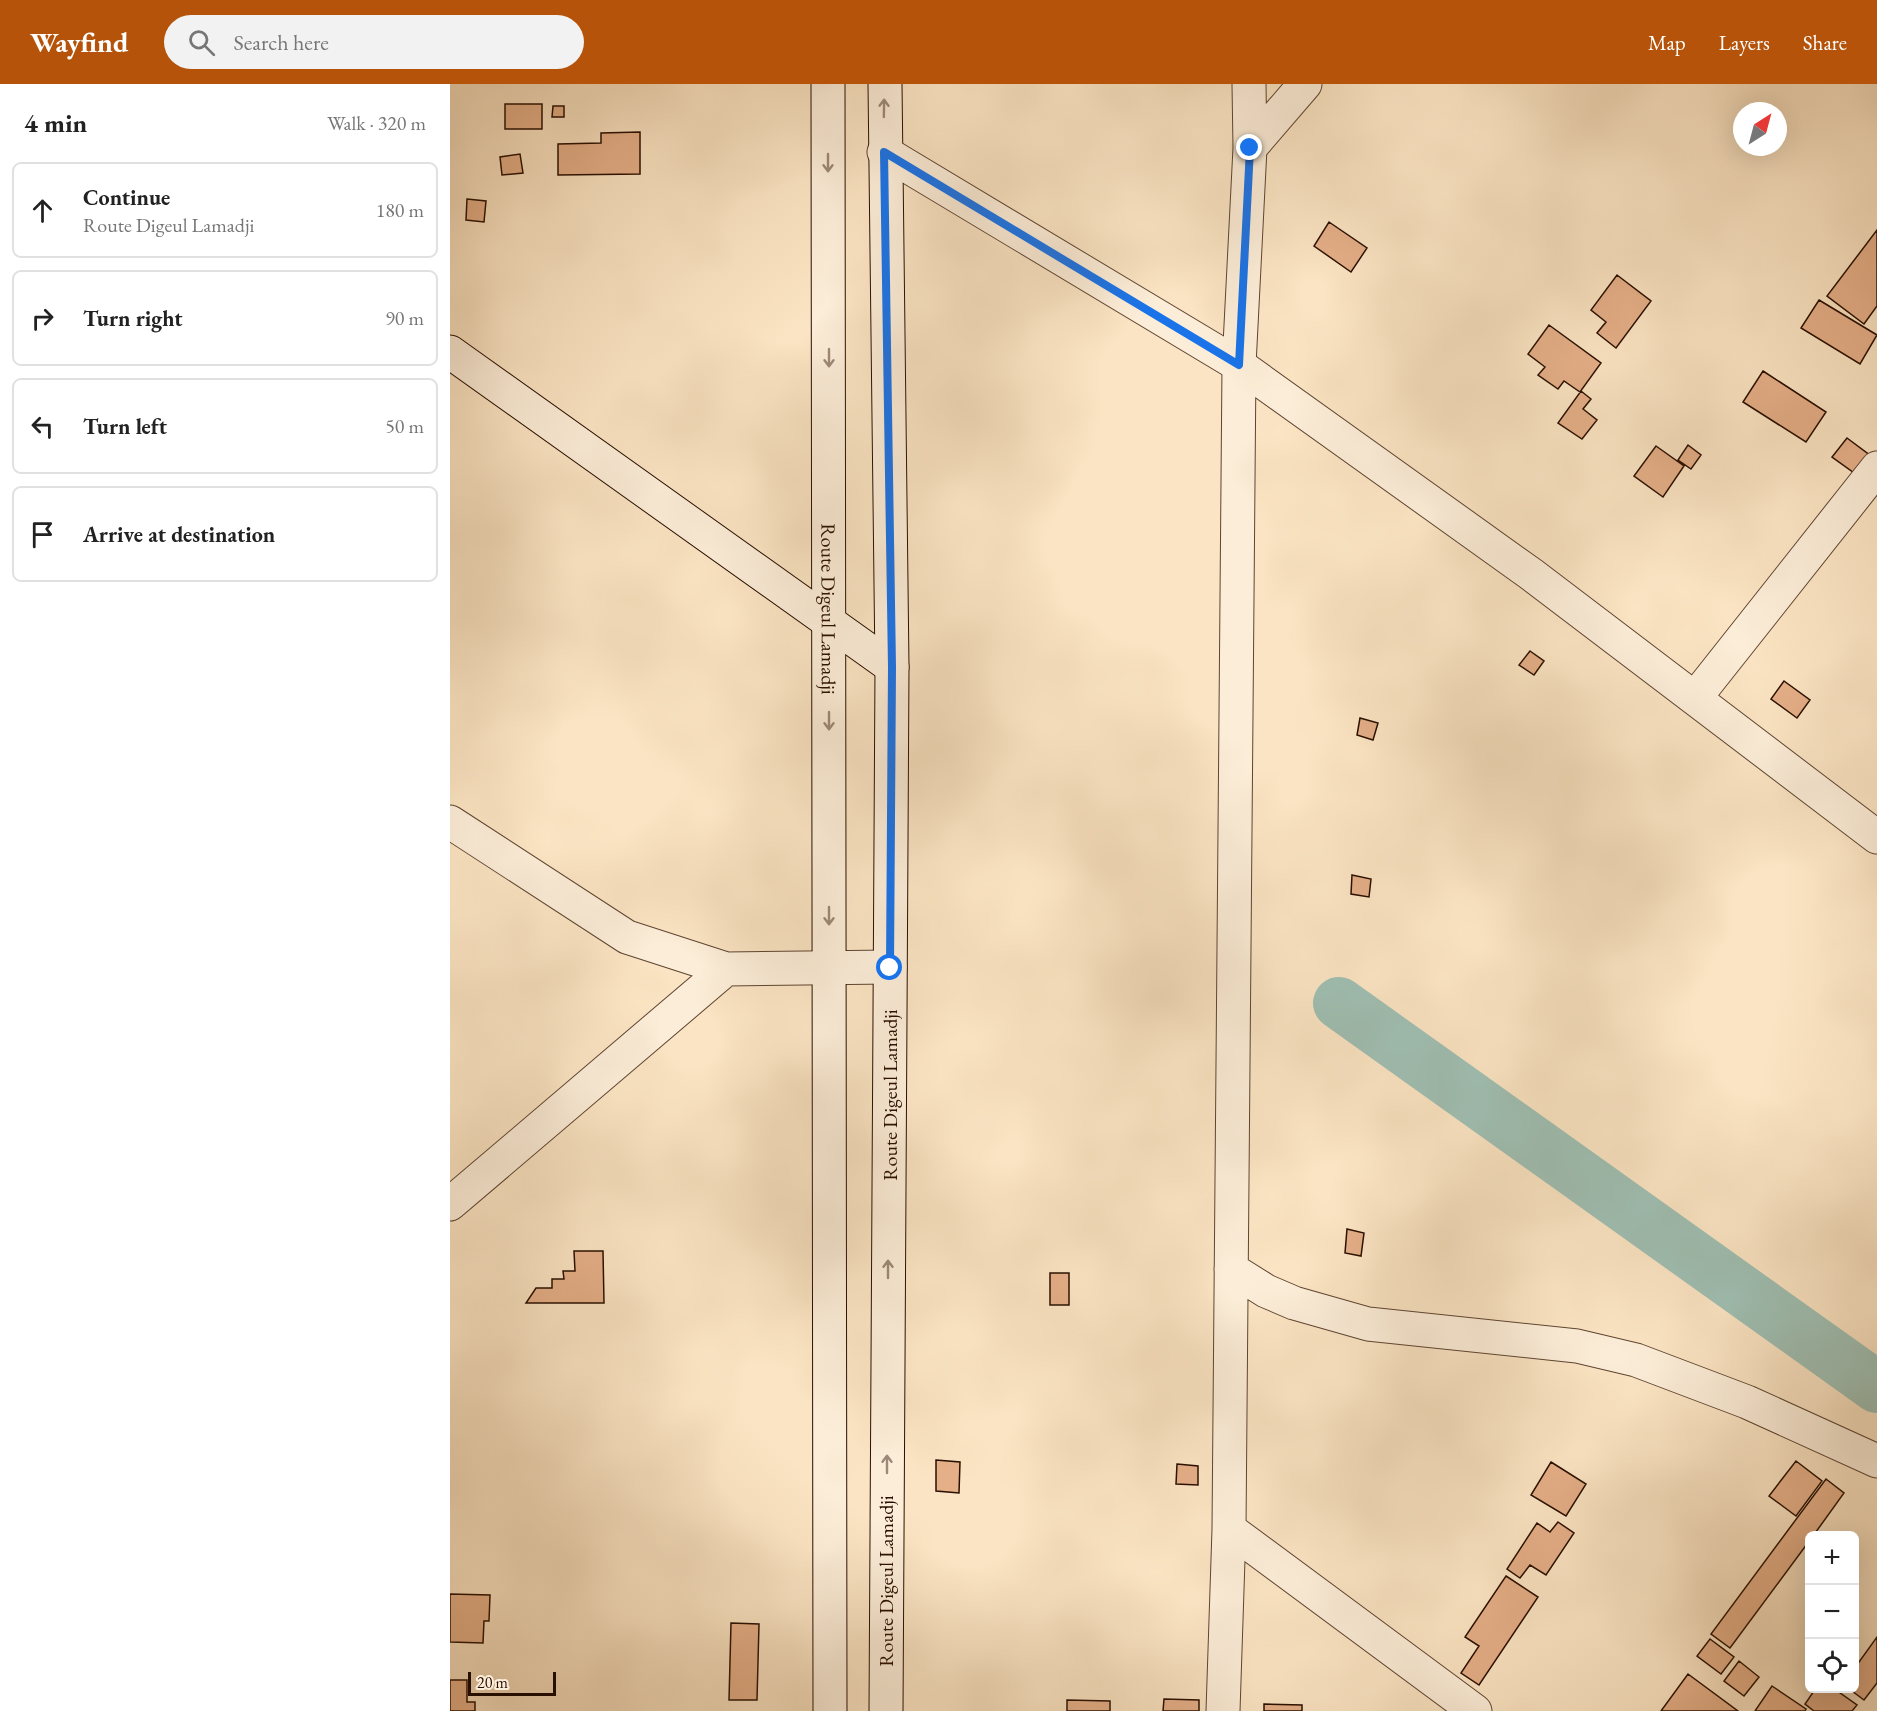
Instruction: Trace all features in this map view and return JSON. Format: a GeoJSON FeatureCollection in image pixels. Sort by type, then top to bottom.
{"type":"FeatureCollection","features":[{"type":"Feature","properties":{"kind":"street","name":"Route Digeul Lamadji"},"geometry":{"type":"LineString","coordinates":[[828,84],[830,1711]]}},
{"type":"Feature","properties":{"kind":"street","name":"Route Digeul Lamadji"},"geometry":{"type":"LineString","coordinates":[[885,84],[884,152],[892,667],[886,1711]]}},
{"type":"Feature","properties":{"kind":"street"},"geometry":{"type":"LineString","coordinates":[[1223,1711],[1232,1269],[1239,365],[1250,148],[1249,84]]}},
{"type":"Feature","properties":{"kind":"street"},"geometry":{"type":"LineString","coordinates":[[1250,148],[1305,84]]}},
{"type":"Feature","properties":{"kind":"street"},"geometry":{"type":"LineString","coordinates":[[884,152],[1239,365],[1531,574],[1877,837]]}},
{"type":"Feature","properties":{"kind":"street"},"geometry":{"type":"LineString","coordinates":[[450,352],[892,667]]}},
{"type":"Feature","properties":{"kind":"street"},"geometry":{"type":"LineString","coordinates":[[1695,698],[1877,468]]}},
{"type":"Feature","properties":{"kind":"street"},"geometry":{"type":"LineString","coordinates":[[450,822],[627,937],[726,969],[890,968]]}},
{"type":"Feature","properties":{"kind":"street"},"geometry":{"type":"LineString","coordinates":[[450,1204],[726,969]]}},
{"type":"Feature","properties":{"kind":"street"},"geometry":{"type":"LineString","coordinates":[[1232,1269],[1266,1291],[1294,1303],[1368,1324],[1577,1346],[1636,1360],[1747,1402],[1877,1461]]}},
{"type":"Feature","properties":{"kind":"street"},"geometry":{"type":"LineString","coordinates":[[1228,1529],[1475,1711]]}},
{"type":"Feature","properties":{"kind":"building"},"geometry":{"type":"Polygon","coordinates":[[[505,104],[542,104],[542,129],[505,129],[505,104]]]}},
{"type":"Feature","properties":{"kind":"building"},"geometry":{"type":"Polygon","coordinates":[[[553,106],[564,106],[564,117],[552,117],[553,106]]]}},
{"type":"Feature","properties":{"kind":"building"},"geometry":{"type":"Polygon","coordinates":[[[640,132],[640,174],[558,175],[558,144],[601,143],[601,133],[640,132]]]}},
{"type":"Feature","properties":{"kind":"building"},"geometry":{"type":"Polygon","coordinates":[[[520,154],[523,173],[502,175],[500,157],[520,154]]]}},
{"type":"Feature","properties":{"kind":"building"},"geometry":{"type":"Polygon","coordinates":[[[467,199],[486,201],[484,222],[466,220],[467,199]]]}},
{"type":"Feature","properties":{"kind":"building"},"geometry":{"type":"Polygon","coordinates":[[[1329,222],[1367,248],[1351,272],[1314,246],[1329,222]]]}},
{"type":"Feature","properties":{"kind":"building"},"geometry":{"type":"Polygon","coordinates":[[[1877,230],[1877,306],[1864,324],[1827,296],[1877,230]]]}},
{"type":"Feature","properties":{"kind":"building"},"geometry":{"type":"Polygon","coordinates":[[[1617,275],[1651,301],[1616,348],[1597,333],[1606,322],[1591,310],[1617,275]]]}},
{"type":"Feature","properties":{"kind":"building"},"geometry":{"type":"Polygon","coordinates":[[[1819,300],[1877,335],[1860,364],[1801,328],[1819,300]]]}},
{"type":"Feature","properties":{"kind":"building"},"geometry":{"type":"Polygon","coordinates":[[[1549,325],[1601,363],[1580,392],[1564,381],[1558,389],[1538,375],[1545,367],[1528,354],[1549,325]]]}},
{"type":"Feature","properties":{"kind":"building"},"geometry":{"type":"Polygon","coordinates":[[[1763,371],[1826,412],[1806,442],[1743,402],[1763,371]]]}},
{"type":"Feature","properties":{"kind":"building"},"geometry":{"type":"Polygon","coordinates":[[[1581,391],[1591,399],[1583,409],[1597,420],[1582,439],[1558,423],[1581,391]]]}},
{"type":"Feature","properties":{"kind":"building"},"geometry":{"type":"Polygon","coordinates":[[[1847,438],[1871,456],[1857,475],[1832,457],[1847,438]]]}},
{"type":"Feature","properties":{"kind":"building"},"geometry":{"type":"Polygon","coordinates":[[[1688,445],[1701,455],[1691,469],[1678,460],[1688,445]]]}},
{"type":"Feature","properties":{"kind":"building"},"geometry":{"type":"Polygon","coordinates":[[[1656,446],[1684,466],[1663,497],[1634,476],[1656,446]]]}},
{"type":"Feature","properties":{"kind":"building"},"geometry":{"type":"Polygon","coordinates":[[[1530,651],[1544,661],[1534,675],[1519,665],[1530,651]]]}},
{"type":"Feature","properties":{"kind":"building"},"geometry":{"type":"Polygon","coordinates":[[[1784,681],[1810,700],[1797,718],[1771,699],[1784,681]]]}},
{"type":"Feature","properties":{"kind":"building"},"geometry":{"type":"Polygon","coordinates":[[[1360,718],[1378,723],[1373,740],[1357,735],[1360,718]]]}},
{"type":"Feature","properties":{"kind":"building"},"geometry":{"type":"Polygon","coordinates":[[[1352,875],[1371,879],[1369,897],[1351,894],[1352,875]]]}},
{"type":"Feature","properties":{"kind":"building"},"geometry":{"type":"Polygon","coordinates":[[[1347,1229],[1364,1233],[1361,1256],[1345,1253],[1347,1229]]]}},
{"type":"Feature","properties":{"kind":"building"},"geometry":{"type":"Polygon","coordinates":[[[574,1251],[603,1251],[604,1303],[526,1303],[536,1288],[552,1288],[552,1279],[564,1279],[563,1271],[575,1271],[574,1251]]]}},
{"type":"Feature","properties":{"kind":"building"},"geometry":{"type":"Polygon","coordinates":[[[1050,1273],[1069,1273],[1069,1305],[1050,1305],[1050,1273]]]}},
{"type":"Feature","properties":{"kind":"building"},"geometry":{"type":"Polygon","coordinates":[[[936,1460],[960,1462],[959,1493],[936,1491],[936,1460]]]}},
{"type":"Feature","properties":{"kind":"building"},"geometry":{"type":"Polygon","coordinates":[[[1796,1461],[1822,1481],[1796,1516],[1769,1496],[1796,1461]]]}},
{"type":"Feature","properties":{"kind":"building"},"geometry":{"type":"Polygon","coordinates":[[[1551,1462],[1586,1484],[1566,1516],[1531,1495],[1551,1462]]]}},
{"type":"Feature","properties":{"kind":"building"},"geometry":{"type":"Polygon","coordinates":[[[1177,1464],[1198,1466],[1198,1485],[1176,1484],[1177,1464]]]}},
{"type":"Feature","properties":{"kind":"building"},"geometry":{"type":"Polygon","coordinates":[[[1826,1479],[1844,1493],[1817,1531],[1805,1531],[1805,1547],[1730,1648],[1711,1634],[1826,1479]]]}},
{"type":"Feature","properties":{"kind":"building"},"geometry":{"type":"Polygon","coordinates":[[[1558,1522],[1574,1533],[1546,1575],[1530,1565],[1520,1578],[1507,1569],[1537,1523],[1550,1532],[1558,1522]]]}},
{"type":"Feature","properties":{"kind":"building"},"geometry":{"type":"Polygon","coordinates":[[[1506,1576],[1538,1597],[1479,1685],[1461,1673],[1479,1646],[1465,1637],[1506,1576]]]}},
{"type":"Feature","properties":{"kind":"building"},"geometry":{"type":"Polygon","coordinates":[[[450,1594],[490,1595],[489,1621],[484,1621],[483,1643],[450,1642],[450,1594]]]}},
{"type":"Feature","properties":{"kind":"building"},"geometry":{"type":"Polygon","coordinates":[[[731,1623],[759,1624],[757,1700],[729,1700],[731,1623]]]}},
{"type":"Feature","properties":{"kind":"building"},"geometry":{"type":"Polygon","coordinates":[[[1877,1637],[1877,1683],[1864,1700],[1855,1693],[1859,1693],[1859,1662],[1877,1637]]]}},
{"type":"Feature","properties":{"kind":"building"},"geometry":{"type":"Polygon","coordinates":[[[1710,1639],[1734,1657],[1721,1674],[1697,1656],[1710,1639]]]}},
{"type":"Feature","properties":{"kind":"building"},"geometry":{"type":"Polygon","coordinates":[[[1739,1661],[1759,1677],[1744,1696],[1724,1681],[1739,1661]]]}},
{"type":"Feature","properties":{"kind":"building"},"geometry":{"type":"Polygon","coordinates":[[[1688,1674],[1738,1711],[1661,1711],[1688,1674]]]}},
{"type":"Feature","properties":{"kind":"building"},"geometry":{"type":"Polygon","coordinates":[[[450,1680],[467,1680],[467,1702],[475,1702],[475,1711],[450,1711],[450,1680]]]}},
{"type":"Feature","properties":{"kind":"building"},"geometry":{"type":"Polygon","coordinates":[[[1772,1686],[1806,1709],[1805,1711],[1755,1711],[1772,1686]]]}},
{"type":"Feature","properties":{"kind":"building"},"geometry":{"type":"Polygon","coordinates":[[[1813,1693],[1840,1693],[1857,1705],[1852,1711],[1814,1711],[1805,1704],[1813,1693]]]}},
{"type":"Feature","properties":{"kind":"building"},"geometry":{"type":"Polygon","coordinates":[[[1164,1699],[1199,1700],[1199,1711],[1163,1711],[1164,1699]]]}},
{"type":"Feature","properties":{"kind":"building"},"geometry":{"type":"Polygon","coordinates":[[[1067,1700],[1110,1701],[1110,1711],[1067,1711],[1067,1700]]]}},
{"type":"Feature","properties":{"kind":"building"},"geometry":{"type":"Polygon","coordinates":[[[1264,1704],[1302,1705],[1302,1711],[1264,1711],[1264,1704]]]}},
{"type":"Feature","properties":{"kind":"waterway"},"geometry":{"type":"LineString","coordinates":[[1339,1003],[1877,1387]]}},
{"type":"Feature","properties":{"kind":"route"},"geometry":{"type":"LineString","coordinates":[[890,968],[892,667],[884,152],[1239,365],[1250,148]]}}]}
